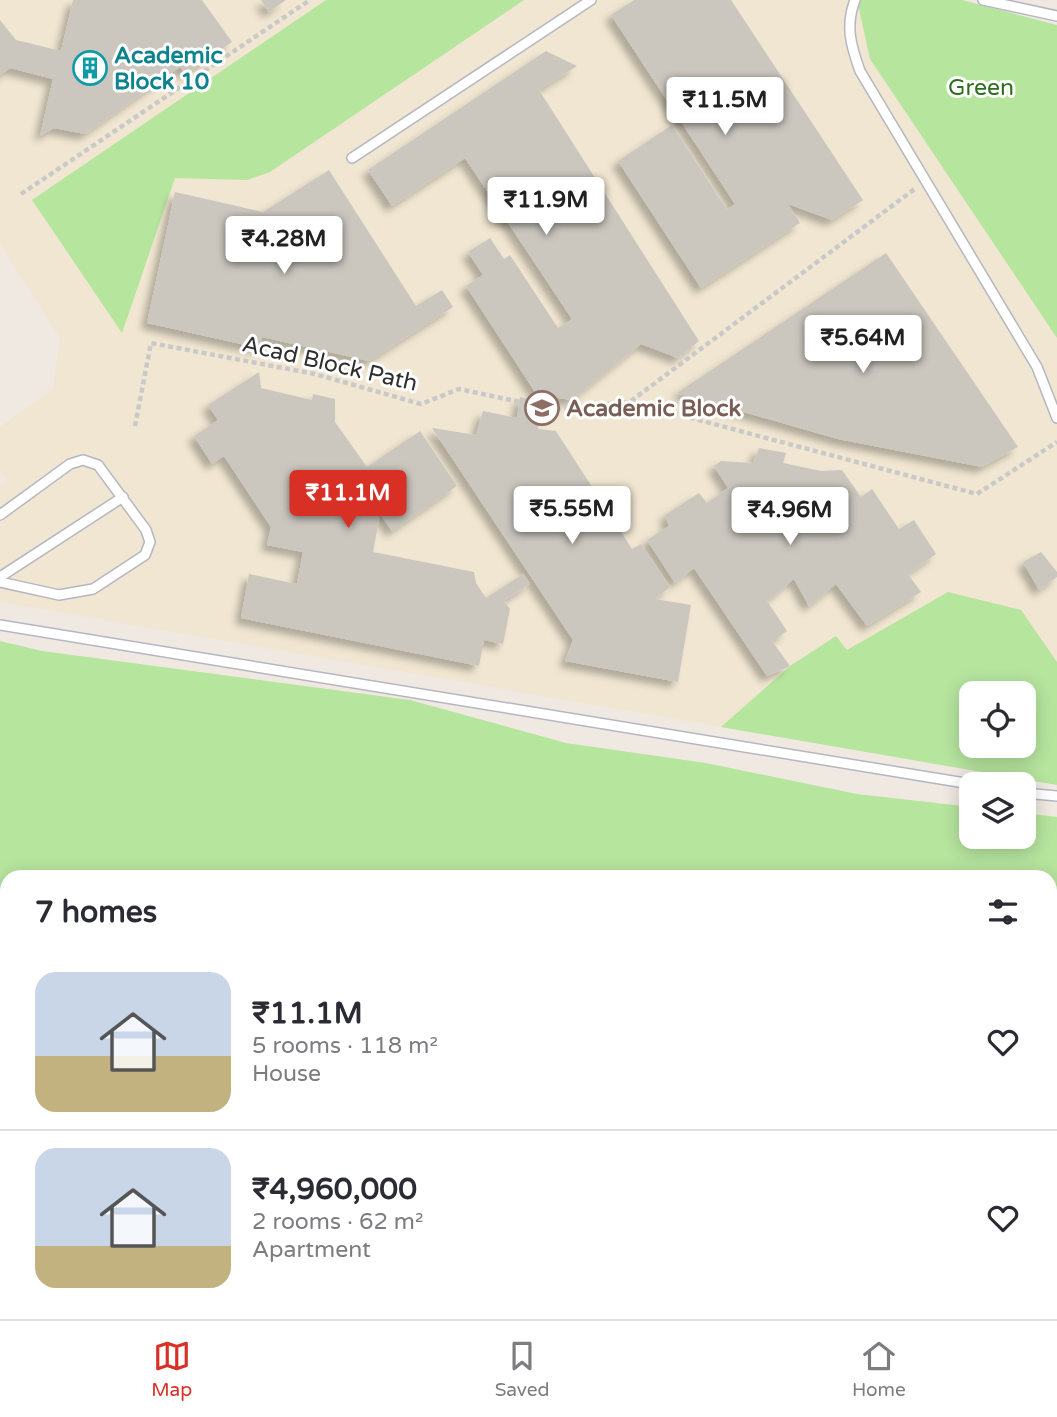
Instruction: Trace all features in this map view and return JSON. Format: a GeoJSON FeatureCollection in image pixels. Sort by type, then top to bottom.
{"type":"FeatureCollection","features":[{"type":"Feature","properties":{"kind":"lane"},"geometry":{"type":"LineString","coordinates":[[352,158],[590,0]]}},
{"type":"Feature","properties":{"kind":"lane"},"geometry":{"type":"LineString","coordinates":[[855,0],[850,14],[849,40],[860,71],[1037,367],[1057,418]]}},
{"type":"Feature","properties":{"kind":"lane"},"geometry":{"type":"LineString","coordinates":[[983,0],[1057,16]]}},
{"type":"Feature","properties":{"kind":"lane"},"geometry":{"type":"LineString","coordinates":[[0,515],[70,464],[83,460],[98,466],[146,530],[150,542],[145,555],[93,589],[59,595],[0,582]]}},
{"type":"Feature","properties":{"kind":"lane"},"geometry":{"type":"LineString","coordinates":[[0,577],[123,497]]}},
{"type":"Feature","properties":{"kind":"lane"},"geometry":{"type":"LineString","coordinates":[[0,625],[959,782]]}},
{"type":"Feature","properties":{"kind":"lane"},"geometry":{"type":"LineString","coordinates":[[1036,794],[1057,796]]}},
{"type":"Feature","properties":{"kind":"path"},"geometry":{"type":"LineString","coordinates":[[21,194],[310,0]]}},
{"type":"Feature","properties":{"kind":"path"},"geometry":{"type":"LineString","coordinates":[[631,402],[926,181]]}},
{"type":"Feature","properties":{"kind":"path","name":"Acad Block Path"},"geometry":{"type":"LineString","coordinates":[[135,426],[151,344],[315,374],[421,404],[459,389],[553,409],[631,402],[977,494],[1057,442]]}},
{"type":"Feature","properties":{"kind":"shaded area","name":"Academic Block"},"geometry":{"type":"Polygon","coordinates":[[[0,0],[857,0],[870,59],[1057,338],[1057,785],[1036,781],[1036,772],[982,772],[0,602],[0,485],[7,481],[0,471],[0,427],[53,389],[60,338],[0,244],[0,0]]]}},
{"type":"Feature","properties":{"kind":"green space"},"geometry":{"type":"Polygon","coordinates":[[[326,0],[524,0],[270,172],[247,180],[175,178],[122,333],[32,200],[326,0]]]}},
{"type":"Feature","properties":{"kind":"green space","name":"Green"},"geometry":{"type":"Polygon","coordinates":[[[857,0],[962,0],[1057,25],[1057,338],[870,59],[857,0]]]}},
{"type":"Feature","properties":{"kind":"green space"},"geometry":{"type":"Polygon","coordinates":[[[948,592],[1021,610],[1057,662],[1057,785],[1036,781],[1036,772],[982,772],[721,727],[790,666],[836,636],[847,650],[948,592]]]}},
{"type":"Feature","properties":{"kind":"green space"},"geometry":{"type":"Polygon","coordinates":[[[0,641],[42,651],[410,700],[566,743],[706,763],[857,794],[959,806],[959,849],[1036,849],[1036,814],[1057,817],[1057,870],[0,870],[0,641]]]}},
{"type":"Feature","properties":{"kind":"building","name":"Academic Block 10"},"geometry":{"type":"Polygon","coordinates":[[[73,0],[202,0],[232,42],[186,74],[180,67],[85,134],[54,128],[40,136],[53,79],[10,68],[0,75],[0,20],[16,40],[61,51],[73,0]]]}},
{"type":"Feature","properties":{"kind":"building"},"geometry":{"type":"Polygon","coordinates":[[[261,0],[286,0],[269,12],[261,0]]]}},
{"type":"Feature","properties":{"kind":"building"},"geometry":{"type":"Polygon","coordinates":[[[634,0],[731,0],[863,200],[832,220],[788,204],[800,223],[701,288],[618,161],[672,125],[727,210],[735,204],[611,15],[634,0]]]}},
{"type":"Feature","properties":{"kind":"building"},"geometry":{"type":"Polygon","coordinates":[[[546,51],[577,66],[539,90],[699,341],[678,358],[641,344],[572,400],[537,395],[466,286],[483,275],[468,252],[490,238],[504,259],[510,255],[558,328],[572,319],[465,158],[392,206],[368,170],[546,51]]]}},
{"type":"Feature","properties":{"kind":"building"},"geometry":{"type":"Polygon","coordinates":[[[329,170],[416,306],[442,290],[453,307],[369,361],[262,337],[259,348],[147,323],[175,192],[263,212],[329,170]]]}},
{"type":"Feature","properties":{"kind":"building"},"geometry":{"type":"Polygon","coordinates":[[[886,253],[1018,447],[982,467],[838,439],[677,393],[886,253]]]}},
{"type":"Feature","properties":{"kind":"building"},"geometry":{"type":"Polygon","coordinates":[[[259,372],[261,388],[312,400],[313,394],[335,399],[335,422],[367,467],[420,431],[457,486],[392,531],[380,514],[373,552],[474,572],[476,583],[486,598],[523,574],[530,584],[504,601],[510,609],[503,644],[484,640],[479,666],[241,618],[249,574],[297,584],[303,552],[267,545],[271,527],[224,456],[212,464],[194,436],[218,420],[208,405],[259,372]]]}},
{"type":"Feature","properties":{"kind":"building"},"geometry":{"type":"Polygon","coordinates":[[[520,397],[542,402],[538,429],[556,431],[632,549],[641,544],[670,587],[655,599],[691,605],[678,682],[565,661],[573,640],[432,428],[476,435],[483,411],[517,418],[520,397]]]}},
{"type":"Feature","properties":{"kind":"building"},"geometry":{"type":"Polygon","coordinates":[[[759,448],[786,453],[783,463],[821,471],[842,470],[861,497],[872,489],[899,529],[914,520],[936,554],[908,574],[921,592],[867,626],[836,584],[809,606],[794,579],[767,601],[787,631],[772,641],[790,666],[767,676],[694,568],[675,583],[647,540],[669,526],[665,515],[699,493],[707,503],[728,488],[714,466],[721,461],[753,463],[759,448]]]}},
{"type":"Feature","properties":{"kind":"building"},"geometry":{"type":"Polygon","coordinates":[[[1041,552],[1057,572],[1057,577],[1039,590],[1023,562],[1041,552]]]}},
{"type":"Feature","properties":{"kind":"place","name":"Academic Block 10"},"geometry":{"type":"Point","coordinates":[90,68]}},
{"type":"Feature","properties":{"kind":"place","name":"Academic Block"},"geometry":{"type":"Point","coordinates":[542,408]}}]}
